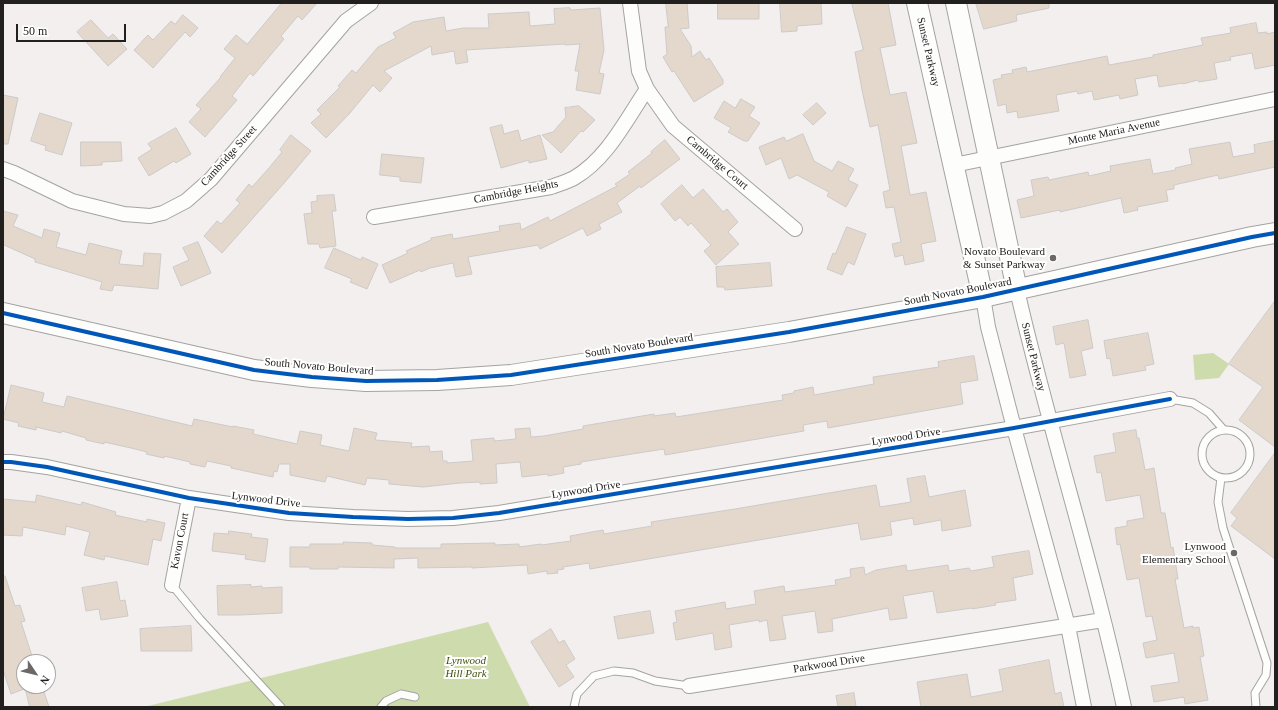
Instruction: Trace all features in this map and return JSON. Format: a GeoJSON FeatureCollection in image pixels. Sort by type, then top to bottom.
{"type":"FeatureCollection","features":[{"type":"Feature","properties":{"kind":"main road","name":"Sunset Parkway"},"geometry":{"type":"LineString","coordinates":[[917,3],[983,298]]}},
{"type":"Feature","properties":{"kind":"main road","name":"Sunset Parkway"},"geometry":{"type":"LineString","coordinates":[[956,3],[1017,290]]}},
{"type":"Feature","properties":{"kind":"main road","name":"South Novato Boulevard"},"geometry":{"type":"LineString","coordinates":[[3,313],[254,370],[312,377],[374,381],[437,380],[511,375],[789,332],[983,298],[1275,233]]}},
{"type":"Feature","properties":{"kind":"street","name":"Cambridge Street"},"geometry":{"type":"LineString","coordinates":[[3,169],[14,172],[72,201],[124,214],[150,216],[163,214],[186,201],[211,179],[346,22],[371,3]]}},
{"type":"Feature","properties":{"kind":"street"},"geometry":{"type":"LineString","coordinates":[[630,3],[639,71],[647,89]]}},
{"type":"Feature","properties":{"kind":"street","name":"Cambridge Heights"},"geometry":{"type":"LineString","coordinates":[[374,217],[550,187],[573,179],[594,163],[610,144],[647,89]]}},
{"type":"Feature","properties":{"kind":"street","name":"Cambridge Court"},"geometry":{"type":"LineString","coordinates":[[647,89],[673,126],[795,229]]}},
{"type":"Feature","properties":{"kind":"street","name":"Monte Maria Avenue"},"geometry":{"type":"LineString","coordinates":[[954,165],[1275,99]]}},
{"type":"Feature","properties":{"kind":"street","name":"Sunset Parkway"},"geometry":{"type":"LineString","coordinates":[[1017,290],[1050,421],[1114,660],[1124,707]]}},
{"type":"Feature","properties":{"kind":"street","name":"Sunset Parkway"},"geometry":{"type":"LineString","coordinates":[[983,298],[988,327],[1014,428],[1068,626],[1084,707]]}},
{"type":"Feature","properties":{"kind":"street","name":"Lynwood Drive"},"geometry":{"type":"LineString","coordinates":[[3,462],[47,466],[189,498],[296,513],[408,519],[453,518],[499,513],[1014,428],[1170,399]]}},
{"type":"Feature","properties":{"kind":"street","name":"Kavon Court"},"geometry":{"type":"LineString","coordinates":[[172,585],[189,498]]}},
{"type":"Feature","properties":{"kind":"street","name":"Parkwood Drive"},"geometry":{"type":"LineString","coordinates":[[689,686],[1103,620]]}},
{"type":"Feature","properties":{"kind":"lane"},"geometry":{"type":"LineString","coordinates":[[1170,399],[1193,403],[1208,413],[1222,430]]}},
{"type":"Feature","properties":{"kind":"lane"},"geometry":{"type":"LineString","coordinates":[[1222,430],[1231,430],[1242,436],[1249,446],[1249,463],[1238,475],[1230,478],[1221,478],[1208,471],[1202,457],[1204,442],[1215,432],[1222,430]]}},
{"type":"Feature","properties":{"kind":"lane"},"geometry":{"type":"LineString","coordinates":[[1221,478],[1218,502],[1223,528],[1267,663],[1266,675],[1255,693],[1256,707]]}},
{"type":"Feature","properties":{"kind":"lane"},"geometry":{"type":"LineString","coordinates":[[172,585],[200,619],[281,707]]}},
{"type":"Feature","properties":{"kind":"lane","name":"Parkwood Drive"},"geometry":{"type":"LineString","coordinates":[[574,707],[577,694],[594,676],[614,671],[633,672],[655,681],[689,686]]}},
{"type":"Feature","properties":{"kind":"lane"},"geometry":{"type":"LineString","coordinates":[[381,707],[386,701],[401,694],[414,697]]}},
{"type":"Feature","properties":{"kind":"green space"},"geometry":{"type":"Polygon","coordinates":[[[1213,353],[1229,364],[1219,378],[1195,380],[1193,355],[1213,353]]]}},
{"type":"Feature","properties":{"kind":"green space","name":"Lynwood Hill Park"},"geometry":{"type":"Polygon","coordinates":[[[488,622],[530,707],[144,707],[488,622]]]}},
{"type":"Feature","properties":{"kind":"building"},"geometry":{"type":"Polygon","coordinates":[[[282,3],[317,3],[302,20],[298,16],[281,36],[284,39],[253,76],[250,73],[232,96],[237,100],[205,137],[189,122],[201,109],[196,105],[221,77],[235,58],[224,49],[236,35],[247,44],[282,3]]]}},
{"type":"Feature","properties":{"kind":"building"},"geometry":{"type":"Polygon","coordinates":[[[666,3],[687,3],[689,28],[680,29],[691,46],[692,57],[700,51],[706,60],[709,58],[723,80],[723,84],[694,102],[663,57],[667,54],[665,27],[668,27],[666,3]]]}},
{"type":"Feature","properties":{"kind":"building"},"geometry":{"type":"Polygon","coordinates":[[[718,3],[759,3],[759,19],[718,19],[718,3]]]}},
{"type":"Feature","properties":{"kind":"building"},"geometry":{"type":"Polygon","coordinates":[[[780,3],[821,3],[822,24],[797,26],[797,31],[782,32],[780,3]]]}},
{"type":"Feature","properties":{"kind":"building"},"geometry":{"type":"Polygon","coordinates":[[[852,3],[888,3],[896,45],[880,48],[890,95],[906,92],[917,143],[901,146],[910,195],[926,192],[936,241],[921,244],[924,261],[905,265],[903,255],[895,257],[892,244],[901,242],[894,207],[886,208],[883,192],[890,190],[878,125],[870,127],[862,90],[855,52],[863,50],[852,3]]]}},
{"type":"Feature","properties":{"kind":"building"},"geometry":{"type":"Polygon","coordinates":[[[976,3],[1049,3],[1049,8],[1016,15],[1017,21],[984,29],[976,3]]]}},
{"type":"Feature","properties":{"kind":"building"},"geometry":{"type":"Polygon","coordinates":[[[570,8],[571,10],[600,8],[604,50],[599,73],[604,74],[600,94],[576,90],[579,71],[575,71],[580,44],[466,50],[468,62],[456,64],[454,51],[432,55],[431,46],[384,71],[392,78],[380,92],[373,85],[350,113],[326,138],[311,123],[321,114],[317,110],[340,87],[338,86],[352,70],[356,73],[378,47],[396,38],[393,33],[413,22],[444,17],[446,31],[463,28],[489,28],[488,14],[529,12],[530,26],[555,24],[554,9],[570,8]]]}},
{"type":"Feature","properties":{"kind":"building"},"geometry":{"type":"Polygon","coordinates":[[[183,15],[198,28],[190,37],[185,32],[153,68],[134,50],[148,35],[153,40],[171,21],[175,24],[183,15]]]}},
{"type":"Feature","properties":{"kind":"building"},"geometry":{"type":"Polygon","coordinates":[[[91,20],[108,38],[113,34],[127,49],[108,66],[77,32],[91,20]]]}},
{"type":"Feature","properties":{"kind":"building"},"geometry":{"type":"Polygon","coordinates":[[[1256,23],[1258,33],[1267,32],[1267,34],[1275,32],[1275,65],[1255,69],[1252,53],[1230,57],[1231,60],[1214,63],[1217,79],[1199,82],[1198,80],[1183,84],[1159,87],[1157,75],[1135,79],[1138,95],[1120,99],[1119,95],[1094,100],[1092,91],[1078,94],[1077,91],[1056,95],[1059,111],[1018,118],[1017,111],[1007,113],[1006,104],[998,106],[993,80],[1002,78],[1001,75],[1013,73],[1012,70],[1026,67],[1027,72],[1107,56],[1109,65],[1153,57],[1153,55],[1203,45],[1201,38],[1231,33],[1230,28],[1256,23]]]}},
{"type":"Feature","properties":{"kind":"building"},"geometry":{"type":"Polygon","coordinates":[[[3,95],[18,98],[8,144],[3,144],[3,95]]]}},
{"type":"Feature","properties":{"kind":"building"},"geometry":{"type":"Polygon","coordinates":[[[741,99],[755,107],[749,116],[760,123],[748,141],[744,141],[728,132],[731,128],[714,118],[724,101],[735,108],[741,99]]]}},
{"type":"Feature","properties":{"kind":"building"},"geometry":{"type":"Polygon","coordinates":[[[817,103],[826,113],[813,125],[803,115],[817,103]]]}},
{"type":"Feature","properties":{"kind":"building"},"geometry":{"type":"Polygon","coordinates":[[[579,106],[595,120],[583,132],[581,131],[561,153],[542,135],[553,132],[566,117],[565,108],[579,106]]]}},
{"type":"Feature","properties":{"kind":"building"},"geometry":{"type":"Polygon","coordinates":[[[40,113],[72,123],[62,155],[45,150],[46,146],[31,141],[40,113]]]}},
{"type":"Feature","properties":{"kind":"building"},"geometry":{"type":"Polygon","coordinates":[[[502,125],[504,134],[518,130],[521,141],[540,135],[547,159],[529,163],[529,160],[501,168],[490,128],[502,125]]]}},
{"type":"Feature","properties":{"kind":"building"},"geometry":{"type":"Polygon","coordinates":[[[176,128],[191,154],[176,163],[174,161],[149,176],[138,158],[152,149],[148,144],[176,128]]]}},
{"type":"Feature","properties":{"kind":"building"},"geometry":{"type":"Polygon","coordinates":[[[803,134],[814,161],[832,171],[838,161],[854,169],[848,180],[858,185],[846,207],[827,196],[829,192],[797,175],[789,179],[781,158],[766,165],[759,147],[784,137],[786,141],[803,134]]]}},
{"type":"Feature","properties":{"kind":"building"},"geometry":{"type":"Polygon","coordinates":[[[291,135],[311,151],[222,253],[204,236],[217,221],[221,224],[240,203],[236,200],[249,184],[252,187],[269,168],[282,152],[280,150],[291,135]]]}},
{"type":"Feature","properties":{"kind":"building"},"geometry":{"type":"Polygon","coordinates":[[[665,140],[680,159],[641,188],[640,186],[617,203],[622,212],[599,224],[601,229],[587,236],[583,228],[540,249],[538,245],[468,257],[472,274],[456,277],[453,263],[430,268],[421,272],[420,270],[390,283],[382,265],[408,253],[406,251],[431,240],[431,238],[452,234],[453,239],[500,231],[499,226],[520,223],[521,230],[548,217],[550,221],[617,186],[615,184],[630,174],[628,172],[652,153],[651,152],[665,140]]]}},
{"type":"Feature","properties":{"kind":"building"},"geometry":{"type":"Polygon","coordinates":[[[1275,141],[1275,167],[1219,179],[1218,175],[1174,185],[1174,189],[1166,190],[1168,201],[1137,207],[1138,210],[1124,213],[1121,198],[1060,212],[1060,210],[1021,218],[1017,200],[1034,196],[1031,180],[1048,177],[1049,180],[1088,172],[1089,176],[1111,171],[1110,166],[1150,159],[1153,174],[1176,170],[1175,168],[1192,164],[1189,149],[1230,142],[1233,157],[1255,153],[1254,145],[1275,141]]]}},
{"type":"Feature","properties":{"kind":"building"},"geometry":{"type":"Polygon","coordinates":[[[81,142],[121,142],[122,161],[102,162],[102,165],[81,166],[81,142]]]}},
{"type":"Feature","properties":{"kind":"building"},"geometry":{"type":"Polygon","coordinates":[[[382,154],[424,158],[421,183],[400,181],[400,177],[380,175],[382,154]]]}},
{"type":"Feature","properties":{"kind":"building"},"geometry":{"type":"Polygon","coordinates":[[[682,185],[693,198],[703,189],[723,212],[727,209],[738,222],[728,232],[739,244],[716,265],[704,251],[711,245],[691,223],[688,226],[680,217],[675,221],[661,204],[682,185]]]}},
{"type":"Feature","properties":{"kind":"building"},"geometry":{"type":"Polygon","coordinates":[[[334,195],[336,211],[332,211],[336,246],[320,248],[319,244],[308,244],[304,214],[312,213],[311,202],[317,201],[317,196],[334,195]]]}},
{"type":"Feature","properties":{"kind":"building"},"geometry":{"type":"Polygon","coordinates":[[[3,211],[18,215],[13,226],[42,238],[44,229],[60,233],[56,247],[86,255],[89,243],[122,251],[119,264],[143,266],[144,253],[161,254],[158,289],[114,285],[112,291],[100,289],[102,282],[35,262],[35,259],[4,245],[3,248],[3,211]]]}},
{"type":"Feature","properties":{"kind":"building"},"geometry":{"type":"Polygon","coordinates":[[[847,227],[866,234],[854,265],[848,262],[842,275],[827,269],[833,253],[835,254],[847,227]]]}},
{"type":"Feature","properties":{"kind":"building"},"geometry":{"type":"Polygon","coordinates":[[[198,242],[211,273],[181,286],[173,267],[189,260],[183,248],[198,242]]]}},
{"type":"Feature","properties":{"kind":"building"},"geometry":{"type":"Polygon","coordinates":[[[334,248],[361,260],[362,257],[378,264],[367,289],[350,282],[352,279],[325,268],[334,248]]]}},
{"type":"Feature","properties":{"kind":"building"},"geometry":{"type":"Polygon","coordinates":[[[770,263],[772,286],[725,290],[724,287],[717,287],[716,267],[770,263]]]}},
{"type":"Feature","properties":{"kind":"building"},"geometry":{"type":"Polygon","coordinates":[[[1275,301],[1275,447],[1239,420],[1263,387],[1229,364],[1275,301]]]}},
{"type":"Feature","properties":{"kind":"building"},"geometry":{"type":"Polygon","coordinates":[[[1088,320],[1093,348],[1081,351],[1086,375],[1070,378],[1064,343],[1056,345],[1053,327],[1088,320]]]}},
{"type":"Feature","properties":{"kind":"building"},"geometry":{"type":"Polygon","coordinates":[[[1148,333],[1154,364],[1145,366],[1146,370],[1113,376],[1110,358],[1107,359],[1104,341],[1148,333]]]}},
{"type":"Feature","properties":{"kind":"building"},"geometry":{"type":"Polygon","coordinates":[[[974,356],[978,380],[960,383],[963,404],[828,428],[827,421],[803,425],[804,431],[665,455],[664,449],[581,462],[581,464],[563,467],[564,473],[548,476],[548,474],[522,477],[520,462],[496,464],[497,483],[460,483],[423,487],[389,484],[389,480],[367,478],[365,485],[327,476],[325,482],[290,475],[290,464],[279,464],[277,472],[274,471],[273,477],[207,461],[205,467],[190,464],[190,462],[164,456],[164,458],[146,454],[147,452],[131,448],[86,440],[86,438],[62,431],[61,433],[36,427],[36,430],[18,426],[19,423],[3,419],[11,385],[44,393],[42,402],[64,407],[67,396],[192,426],[194,419],[254,430],[253,434],[297,444],[300,431],[322,435],[320,445],[349,451],[354,428],[377,433],[375,440],[412,443],[411,447],[429,446],[430,452],[442,451],[443,461],[447,461],[447,463],[473,461],[471,440],[494,438],[494,441],[516,439],[515,429],[530,428],[531,437],[544,436],[583,429],[583,426],[654,414],[654,416],[675,413],[676,417],[783,400],[782,395],[794,393],[794,391],[813,387],[814,395],[874,384],[873,377],[939,367],[938,362],[974,356]]]}},
{"type":"Feature","properties":{"kind":"building"},"geometry":{"type":"Polygon","coordinates":[[[1136,430],[1145,470],[1154,468],[1161,513],[1165,513],[1171,548],[1173,547],[1178,579],[1175,579],[1184,628],[1193,626],[1193,628],[1199,627],[1204,656],[1200,657],[1208,700],[1185,704],[1184,697],[1154,702],[1151,686],[1179,682],[1174,653],[1146,658],[1143,643],[1157,640],[1152,616],[1146,617],[1139,578],[1127,580],[1120,544],[1117,545],[1115,528],[1127,526],[1127,521],[1144,518],[1140,495],[1106,501],[1101,472],[1097,473],[1094,456],[1116,452],[1113,434],[1136,430]]]}},
{"type":"Feature","properties":{"kind":"building"},"geometry":{"type":"Polygon","coordinates":[[[1275,453],[1275,559],[1231,526],[1237,518],[1231,513],[1275,453]]]}},
{"type":"Feature","properties":{"kind":"building"},"geometry":{"type":"Polygon","coordinates":[[[925,476],[929,497],[965,490],[971,526],[942,531],[941,520],[914,525],[913,518],[890,522],[892,535],[861,540],[858,523],[590,569],[589,563],[563,567],[564,569],[557,570],[558,573],[547,574],[547,571],[528,574],[527,565],[472,568],[418,568],[418,558],[394,559],[394,568],[338,567],[338,569],[310,569],[310,567],[290,567],[290,547],[310,547],[310,544],[343,544],[343,542],[372,543],[372,545],[395,548],[441,548],[441,544],[495,543],[495,545],[519,544],[519,547],[541,545],[571,541],[570,536],[603,530],[604,534],[652,526],[651,522],[876,485],[880,507],[911,502],[907,479],[925,476]]]}},
{"type":"Feature","properties":{"kind":"building"},"geometry":{"type":"Polygon","coordinates":[[[37,495],[81,505],[82,502],[116,512],[115,515],[147,522],[147,519],[165,523],[161,541],[153,539],[148,565],[105,556],[104,560],[84,555],[90,532],[66,526],[65,535],[23,527],[22,536],[3,535],[3,499],[35,502],[37,495]]]}},
{"type":"Feature","properties":{"kind":"building"},"geometry":{"type":"Polygon","coordinates":[[[229,531],[252,534],[251,537],[268,539],[265,562],[245,559],[246,555],[212,551],[214,533],[228,534],[229,531]]]}},
{"type":"Feature","properties":{"kind":"building"},"geometry":{"type":"Polygon","coordinates":[[[1029,551],[1033,574],[1013,578],[1016,600],[995,603],[996,605],[972,609],[937,613],[933,591],[903,596],[907,618],[890,620],[888,608],[832,619],[833,631],[818,633],[815,611],[782,616],[786,639],[770,641],[767,620],[759,622],[759,620],[729,625],[732,647],[715,650],[713,633],[676,640],[673,623],[677,622],[675,611],[725,602],[726,609],[756,604],[754,591],[784,586],[785,592],[836,585],[835,580],[851,577],[850,569],[864,567],[865,575],[876,570],[906,565],[907,571],[948,565],[949,571],[969,568],[971,571],[994,567],[992,557],[1029,551]]]}},
{"type":"Feature","properties":{"kind":"building"},"geometry":{"type":"Polygon","coordinates":[[[3,576],[5,576],[15,606],[20,605],[25,621],[21,622],[31,654],[16,654],[16,692],[11,694],[3,670],[3,576]]]}},
{"type":"Feature","properties":{"kind":"building"},"geometry":{"type":"Polygon","coordinates":[[[117,582],[120,601],[125,600],[128,616],[101,620],[99,609],[86,611],[82,588],[117,582]]]}},
{"type":"Feature","properties":{"kind":"building"},"geometry":{"type":"Polygon","coordinates":[[[251,585],[251,587],[262,586],[262,588],[282,587],[282,613],[218,615],[217,586],[251,585]]]}},
{"type":"Feature","properties":{"kind":"building"},"geometry":{"type":"Polygon","coordinates":[[[650,611],[654,633],[618,639],[614,617],[650,611]]]}},
{"type":"Feature","properties":{"kind":"building"},"geometry":{"type":"Polygon","coordinates":[[[191,626],[192,651],[141,651],[140,629],[191,626]]]}},
{"type":"Feature","properties":{"kind":"building"},"geometry":{"type":"Polygon","coordinates":[[[551,629],[559,643],[564,640],[575,659],[566,665],[574,677],[559,687],[531,642],[551,629]]]}},
{"type":"Feature","properties":{"kind":"building"},"geometry":{"type":"Polygon","coordinates":[[[1049,660],[1055,694],[1061,692],[1064,707],[921,707],[917,682],[967,674],[971,697],[1003,691],[999,670],[1049,660]]]}},
{"type":"Feature","properties":{"kind":"building"},"geometry":{"type":"Polygon","coordinates":[[[854,693],[856,707],[838,707],[836,696],[854,693]]]}},
{"type":"Feature","properties":{"kind":"building"},"geometry":{"type":"Polygon","coordinates":[[[27,694],[45,694],[49,707],[30,707],[27,694]]]}},
{"type":"Feature","properties":{"kind":"cycle path"},"geometry":{"type":"LineString","coordinates":[[3,313],[254,370],[312,377],[366,381],[437,380],[511,375],[789,332],[983,297],[1275,233]]}},
{"type":"Feature","properties":{"kind":"cycle path"},"geometry":{"type":"LineString","coordinates":[[3,462],[47,467],[189,498],[289,513],[408,519],[453,518],[499,513],[1014,428],[1170,399]]}},
{"type":"Feature","properties":{"kind":"place","name":"Novato Boulevard & Sunset Parkway"},"geometry":{"type":"Point","coordinates":[1053,258]}},
{"type":"Feature","properties":{"kind":"place","name":"Lynwood Elementary School"},"geometry":{"type":"Point","coordinates":[1234,553]}}]}
